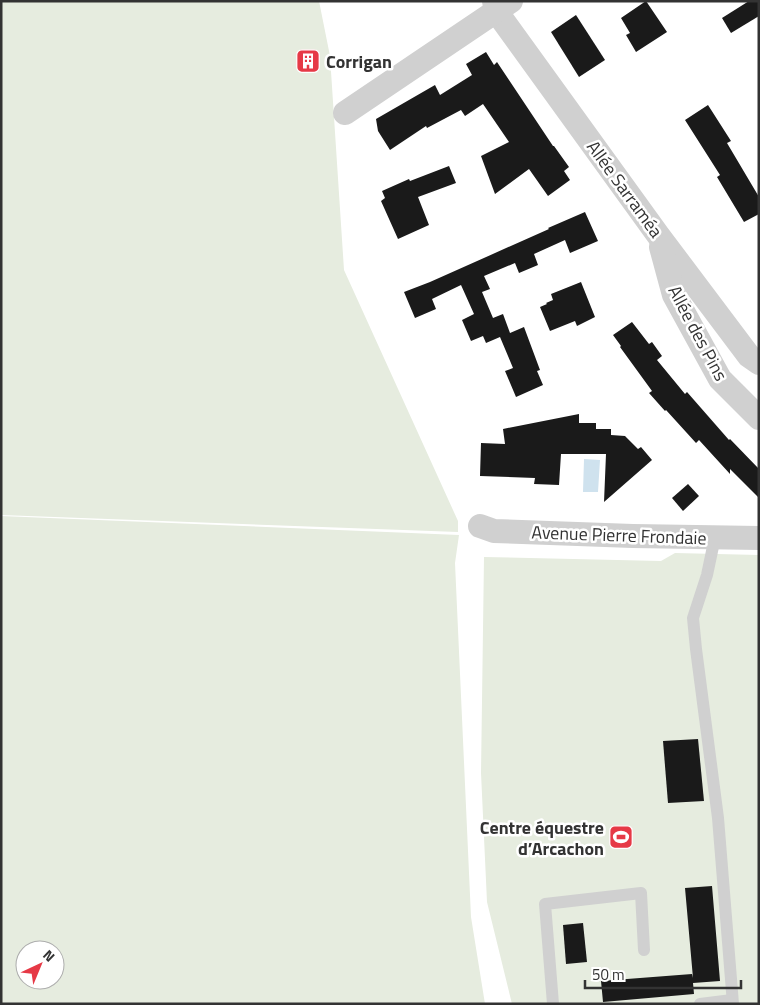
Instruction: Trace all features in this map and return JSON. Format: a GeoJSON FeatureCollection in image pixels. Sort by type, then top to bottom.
{"type":"FeatureCollection","features":[{"type":"Feature","properties":{"kind":"street"},"geometry":{"type":"LineString","coordinates":[[345,113],[501,5]]}},
{"type":"Feature","properties":{"kind":"street","name":"Allée Sarraméa"},"geometry":{"type":"LineString","coordinates":[[501,5],[658,235],[750,356],[759,363]]}},
{"type":"Feature","properties":{"kind":"street","name":"Allée des Pins"},"geometry":{"type":"LineString","coordinates":[[658,235],[674,295],[720,379],[759,418]]}},
{"type":"Feature","properties":{"kind":"street","name":"Avenue Pierre Frondaie"},"geometry":{"type":"LineString","coordinates":[[480,526],[494,531],[623,536],[759,538]]}},
{"type":"Feature","properties":{"kind":"lane"},"geometry":{"type":"LineString","coordinates":[[700,1004],[733,1002],[718,818],[693,618],[707,574],[715,538]]}},
{"type":"Feature","properties":{"kind":"lane"},"geometry":{"type":"LineString","coordinates":[[553,1004],[545,904],[640,893],[644,950]]}},
{"type":"Feature","properties":{"kind":"shaded area"},"geometry":{"type":"Polygon","coordinates":[[[1,1],[319,1],[330,56],[344,270],[458,521],[458,532],[1,515],[1,1]]]}},
{"type":"Feature","properties":{"kind":"shaded area"},"geometry":{"type":"Polygon","coordinates":[[[1,516],[459,535],[455,563],[471,917],[485,1004],[1,1004],[1,516]]]}},
{"type":"Feature","properties":{"kind":"shaded area","name":"Centre équestre d’Arcachon"},"geometry":{"type":"Polygon","coordinates":[[[675,553],[759,555],[759,1004],[512,1004],[487,902],[481,773],[484,557],[661,561],[675,553]]]}},
{"type":"Feature","properties":{"kind":"water"},"geometry":{"type":"Polygon","coordinates":[[[584,459],[600,460],[598,492],[583,492],[584,459]]]}},
{"type":"Feature","properties":{"kind":"building"},"geometry":{"type":"Polygon","coordinates":[[[646,1],[667,32],[636,52],[626,35],[630,33],[621,18],[646,1]]]}},
{"type":"Feature","properties":{"kind":"building"},"geometry":{"type":"Polygon","coordinates":[[[749,1],[759,1],[759,16],[731,33],[722,18],[749,1]]]}},
{"type":"Feature","properties":{"kind":"building"},"geometry":{"type":"Polygon","coordinates":[[[576,15],[605,60],[579,77],[551,32],[576,15]]]}},
{"type":"Feature","properties":{"kind":"building"},"geometry":{"type":"Polygon","coordinates":[[[486,52],[494,65],[497,62],[569,167],[564,171],[570,180],[548,196],[529,169],[495,194],[481,156],[509,142],[483,104],[465,116],[461,110],[427,128],[426,126],[390,150],[378,131],[376,119],[435,85],[440,95],[472,75],[466,64],[486,52]]]}},
{"type":"Feature","properties":{"kind":"building"},"geometry":{"type":"Polygon","coordinates":[[[708,105],[731,141],[727,143],[759,197],[759,214],[744,222],[717,177],[720,175],[685,120],[708,105]]]}},
{"type":"Feature","properties":{"kind":"building"},"geometry":{"type":"Polygon","coordinates":[[[449,166],[456,183],[418,197],[429,225],[398,239],[381,201],[385,198],[382,191],[409,179],[410,181],[449,166]]]}},
{"type":"Feature","properties":{"kind":"building"},"geometry":{"type":"Polygon","coordinates":[[[585,212],[598,241],[570,253],[565,240],[534,254],[538,265],[519,273],[515,263],[484,276],[490,289],[482,292],[493,318],[503,314],[510,333],[524,327],[540,370],[537,371],[543,385],[516,397],[505,371],[513,368],[500,337],[486,343],[483,336],[471,341],[462,320],[474,314],[461,285],[432,299],[436,309],[415,318],[404,292],[585,212]]]}},
{"type":"Feature","properties":{"kind":"building"},"geometry":{"type":"Polygon","coordinates":[[[581,282],[595,317],[577,326],[575,321],[550,331],[540,307],[553,300],[551,294],[581,282]]]}},
{"type":"Feature","properties":{"kind":"building"},"geometry":{"type":"Polygon","coordinates":[[[632,322],[649,344],[652,342],[662,356],[657,360],[685,394],[687,392],[729,440],[759,469],[759,498],[730,469],[730,474],[699,440],[696,443],[649,393],[652,391],[613,335],[632,322]]]}},
{"type":"Feature","properties":{"kind":"building"},"geometry":{"type":"Polygon","coordinates":[[[579,414],[579,423],[596,423],[596,429],[611,429],[611,435],[625,436],[638,449],[641,447],[652,460],[604,502],[606,454],[561,454],[559,485],[534,484],[535,478],[480,476],[481,443],[505,444],[503,429],[579,414]]]}},
{"type":"Feature","properties":{"kind":"building"},"geometry":{"type":"Polygon","coordinates":[[[688,484],[699,496],[683,511],[672,498],[688,484]]]}},
{"type":"Feature","properties":{"kind":"building"},"geometry":{"type":"Polygon","coordinates":[[[698,739],[704,801],[668,803],[663,741],[698,739]]]}},
{"type":"Feature","properties":{"kind":"building"},"geometry":{"type":"Polygon","coordinates":[[[712,886],[720,981],[693,983],[694,994],[603,1002],[601,981],[692,974],[693,978],[685,888],[712,886]]]}},
{"type":"Feature","properties":{"kind":"building"},"geometry":{"type":"Polygon","coordinates":[[[583,923],[587,962],[566,964],[563,925],[583,923]]]}},
{"type":"Feature","properties":{"kind":"place","name":"Corrigan"},"geometry":{"type":"Point","coordinates":[308,61]}},
{"type":"Feature","properties":{"kind":"place","name":"Centre équestre d’Arcachon"},"geometry":{"type":"Point","coordinates":[621,837]}}]}
